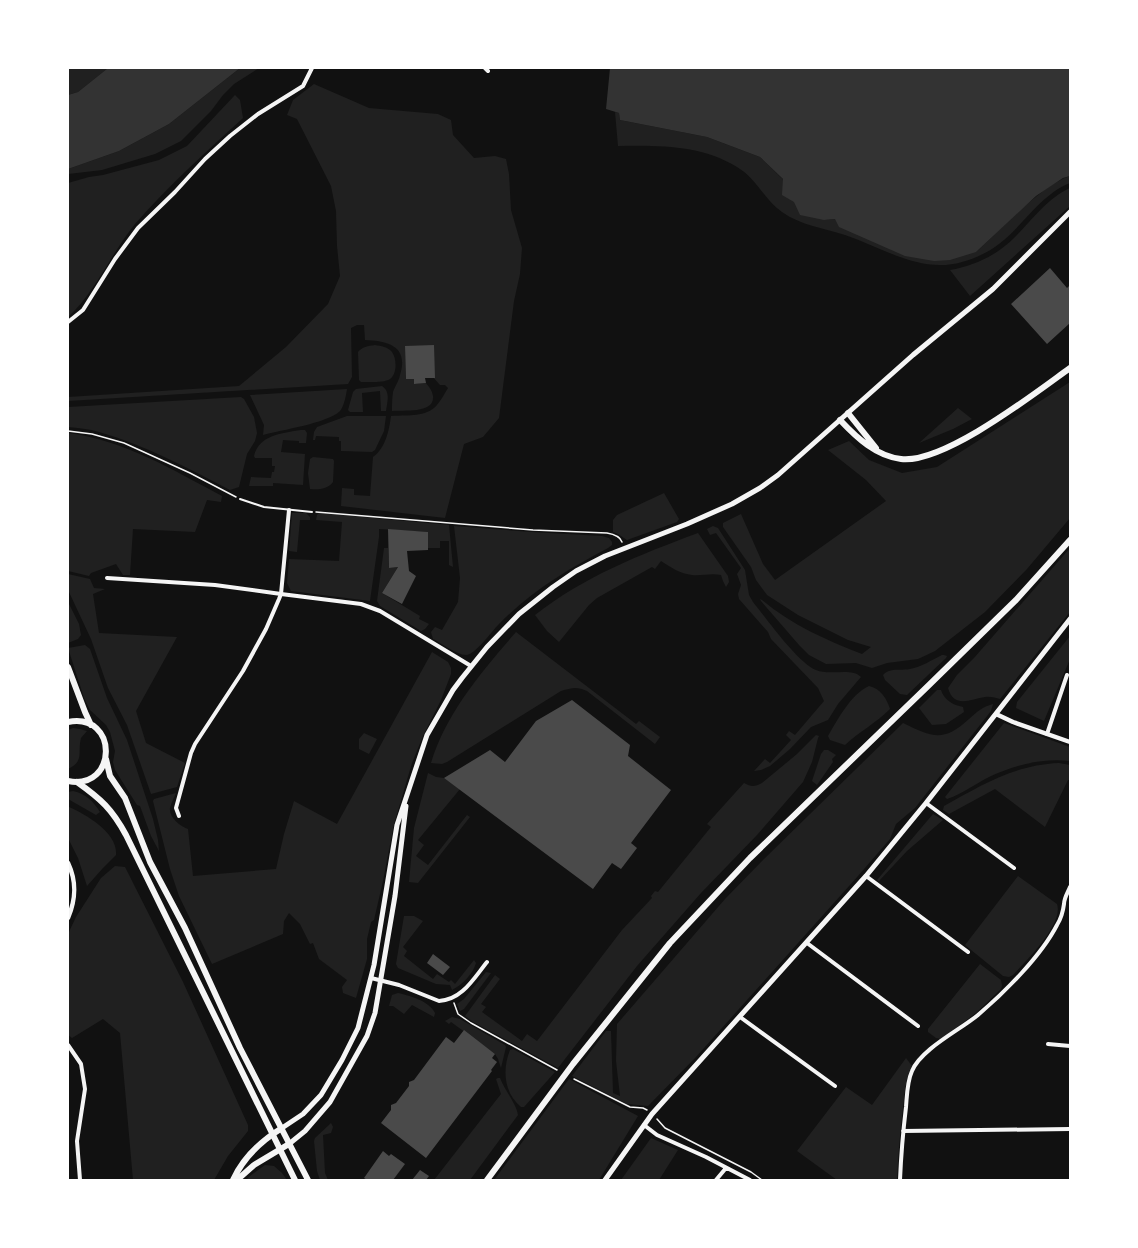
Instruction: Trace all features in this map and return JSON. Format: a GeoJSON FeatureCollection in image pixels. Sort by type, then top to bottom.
{"type":"FeatureCollection","features":[{"type":"Feature","properties":{"kind":"main road"},"geometry":{"type":"LineString","coordinates":[[235,1180],[245,1160],[265,1139],[296,1119],[321,1095],[358,1028],[376,957],[397,825],[427,735],[453,690],[487,647],[519,614],[553,586],[585,566],[732,504],[778,475],[920,349],[993,289],[1071,212]]}},
{"type":"Feature","properties":{"kind":"main road"},"geometry":{"type":"LineString","coordinates":[[840,420],[867,445],[883,454],[903,460],[917,459],[944,449],[996,419],[1071,368]]}},
{"type":"Feature","properties":{"kind":"main road"},"geometry":{"type":"LineString","coordinates":[[848,413],[874,447],[883,454]]}},
{"type":"Feature","properties":{"kind":"main road"},"geometry":{"type":"LineString","coordinates":[[487,1180],[573,1064],[670,943],[750,858],[1016,600],[1071,540]]}},
{"type":"Feature","properties":{"kind":"main road"},"geometry":{"type":"LineString","coordinates":[[605,1180],[652,1114],[866,876],[1071,619]]}},
{"type":"Feature","properties":{"kind":"main road"},"geometry":{"type":"LineString","coordinates":[[68,667],[85,712],[105,743],[110,776],[125,798],[150,862],[185,928],[240,1048],[308,1180]]}},
{"type":"Feature","properties":{"kind":"main road"},"geometry":{"type":"LineString","coordinates":[[68,722],[77,721],[92,725]]}},
{"type":"Feature","properties":{"kind":"main road"},"geometry":{"type":"LineString","coordinates":[[68,781],[87,780],[102,768],[106,759]]}},
{"type":"Feature","properties":{"kind":"main road"},"geometry":{"type":"LineString","coordinates":[[77,782],[102,800],[126,835],[295,1180]]}},
{"type":"Feature","properties":{"kind":"main road"},"geometry":{"type":"LineString","coordinates":[[235,1180],[305,1131],[330,1102],[367,1036],[375,1013],[395,896],[407,795]]}},
{"type":"Feature","properties":{"kind":"street"},"geometry":{"type":"LineString","coordinates":[[68,322],[83,310],[115,259],[138,228],[230,136],[258,114],[303,86],[312,68]]}},
{"type":"Feature","properties":{"kind":"street"},"geometry":{"type":"LineString","coordinates":[[179,816],[176,808],[195,744],[244,669],[266,629],[281,594],[289,510]]}},
{"type":"Feature","properties":{"kind":"street"},"geometry":{"type":"LineString","coordinates":[[107,578],[215,585],[371,606],[471,666]]}},
{"type":"Feature","properties":{"kind":"street"},"geometry":{"type":"LineString","coordinates":[[1047,734],[1067,675]]}},
{"type":"Feature","properties":{"kind":"street"},"geometry":{"type":"LineString","coordinates":[[996,714],[1071,742]]}},
{"type":"Feature","properties":{"kind":"street"},"geometry":{"type":"LineString","coordinates":[[926,803],[1014,868]]}},
{"type":"Feature","properties":{"kind":"street"},"geometry":{"type":"LineString","coordinates":[[68,863],[75,892],[68,918]]}},
{"type":"Feature","properties":{"kind":"street"},"geometry":{"type":"LineString","coordinates":[[866,876],[968,951]]}},
{"type":"Feature","properties":{"kind":"street"},"geometry":{"type":"LineString","coordinates":[[900,1180],[908,1087],[913,1068],[937,1044],[978,1015],[1030,962],[1057,926],[1070,888]]}},
{"type":"Feature","properties":{"kind":"street"},"geometry":{"type":"LineString","coordinates":[[807,943],[918,1026]]}},
{"type":"Feature","properties":{"kind":"street"},"geometry":{"type":"LineString","coordinates":[[371,978],[399,985],[439,1001],[453,999],[461,994],[487,962]]}},
{"type":"Feature","properties":{"kind":"street"},"geometry":{"type":"LineString","coordinates":[[740,1017],[835,1086]]}},
{"type":"Feature","properties":{"kind":"street"},"geometry":{"type":"LineString","coordinates":[[1048,1044],[1071,1046]]}},
{"type":"Feature","properties":{"kind":"street"},"geometry":{"type":"LineString","coordinates":[[68,1045],[81,1064],[85,1089],[76,1141],[80,1180]]}},
{"type":"Feature","properties":{"kind":"street"},"geometry":{"type":"LineString","coordinates":[[644,1125],[657,1135],[750,1180]]}},
{"type":"Feature","properties":{"kind":"street"},"geometry":{"type":"LineString","coordinates":[[903,1131],[1071,1129]]}},
{"type":"Feature","properties":{"kind":"street"},"geometry":{"type":"LineString","coordinates":[[716,1180],[726,1168]]}},
{"type":"Feature","properties":{"kind":"lane"},"geometry":{"type":"LineString","coordinates":[[240,499],[264,507],[312,512]]}},
{"type":"Feature","properties":{"kind":"path"},"geometry":{"type":"LineString","coordinates":[[68,430],[124,443],[240,499]]}},
{"type":"Feature","properties":{"kind":"path"},"geometry":{"type":"LineString","coordinates":[[312,512],[533,530],[607,533],[614,534],[621,539],[624,549]]}},
{"type":"Feature","properties":{"kind":"path"},"geometry":{"type":"LineString","coordinates":[[453,999],[458,1014],[471,1023],[557,1070]]}},
{"type":"Feature","properties":{"kind":"path"},"geometry":{"type":"LineString","coordinates":[[574,1079],[630,1107],[645,1109],[665,1128],[751,1172],[762,1180]]}},
{"type":"Feature","properties":{"kind":"shaded area"},"geometry":{"type":"Polygon","coordinates":[[[68,68],[108,68],[78,92],[68,95],[68,68]]]}},
{"type":"Feature","properties":{"kind":"shaded area"},"geometry":{"type":"Polygon","coordinates":[[[108,68],[240,68],[169,124],[119,151],[68,169],[68,95],[78,92],[108,68]]]}},
{"type":"Feature","properties":{"kind":"shaded area"},"geometry":{"type":"Polygon","coordinates":[[[240,68],[259,68],[234,84],[181,141],[155,154],[102,170],[68,174],[68,169],[119,151],[169,124],[240,68]]]}},
{"type":"Feature","properties":{"kind":"shaded area"},"geometry":{"type":"Polygon","coordinates":[[[610,68],[1070,68],[1070,176],[1063,178],[1036,196],[976,252],[950,260],[934,261],[905,256],[839,227],[835,219],[824,220],[800,215],[794,202],[782,195],[783,179],[760,157],[707,137],[620,120],[619,113],[606,109],[610,68]]]}},
{"type":"Feature","properties":{"kind":"shaded area"},"geometry":{"type":"Polygon","coordinates":[[[314,84],[369,108],[438,114],[451,120],[453,135],[474,158],[495,156],[506,159],[511,210],[522,248],[499,418],[483,437],[464,444],[445,518],[341,506],[342,488],[354,489],[354,495],[370,496],[373,457],[384,444],[391,416],[414,415],[430,411],[438,404],[448,388],[440,385],[405,346],[406,379],[414,379],[415,384],[426,383],[432,392],[432,402],[429,406],[418,410],[392,411],[393,392],[399,377],[402,357],[399,351],[389,344],[365,340],[364,325],[351,328],[352,377],[348,384],[68,401],[68,397],[239,386],[286,347],[328,304],[340,276],[336,211],[331,186],[297,119],[287,115],[293,100],[314,84]]]}},
{"type":"Feature","properties":{"kind":"shaded area"},"geometry":{"type":"Polygon","coordinates":[[[235,95],[240,100],[243,118],[201,156],[135,224],[87,296],[68,317],[68,183],[159,160],[187,146],[235,95]]]}},
{"type":"Feature","properties":{"kind":"shaded area"},"geometry":{"type":"Polygon","coordinates":[[[615,112],[619,113],[620,120],[707,137],[760,157],[825,220],[835,219],[976,252],[1046,189],[1070,176],[1070,183],[1050,195],[991,250],[962,262],[932,265],[902,258],[845,235],[796,220],[776,207],[744,172],[709,154],[664,146],[618,146],[615,112]]]}},
{"type":"Feature","properties":{"kind":"shaded area"},"geometry":{"type":"Polygon","coordinates":[[[1070,188],[1070,206],[970,296],[950,270],[977,262],[995,253],[1010,242],[1050,200],[1070,188]]]}},
{"type":"Feature","properties":{"kind":"shaded area"},"geometry":{"type":"Polygon","coordinates":[[[375,345],[386,348],[394,355],[394,374],[390,379],[384,381],[361,382],[358,352],[375,345]]]}},
{"type":"Feature","properties":{"kind":"shaded area"},"geometry":{"type":"Polygon","coordinates":[[[1070,382],[1070,518],[1027,569],[985,612],[935,651],[918,659],[887,663],[872,668],[856,663],[826,664],[809,655],[761,601],[760,599],[810,631],[862,654],[871,647],[848,640],[798,615],[767,595],[723,527],[723,523],[741,514],[763,564],[775,580],[886,501],[866,480],[828,450],[849,441],[869,460],[902,473],[937,467],[1070,382]]]}},
{"type":"Feature","properties":{"kind":"shaded area"},"geometry":{"type":"Polygon","coordinates":[[[382,386],[387,394],[386,411],[381,411],[380,391],[362,393],[363,412],[348,410],[356,389],[382,386]]]}},
{"type":"Feature","properties":{"kind":"shaded area"},"geometry":{"type":"Polygon","coordinates":[[[347,389],[343,406],[334,415],[315,423],[263,435],[264,425],[250,395],[347,389]]]}},
{"type":"Feature","properties":{"kind":"shaded area"},"geometry":{"type":"Polygon","coordinates":[[[241,397],[254,417],[257,433],[247,454],[239,487],[230,490],[133,443],[95,431],[68,427],[68,407],[241,397]]]}},
{"type":"Feature","properties":{"kind":"shaded area"},"geometry":{"type":"Polygon","coordinates":[[[958,408],[972,419],[919,443],[958,408]]]}},
{"type":"Feature","properties":{"kind":"shaded area"},"geometry":{"type":"Polygon","coordinates":[[[347,416],[386,416],[384,431],[375,450],[372,452],[341,451],[339,437],[316,436],[313,440],[317,427],[347,416]]]}},
{"type":"Feature","properties":{"kind":"shaded area"},"geometry":{"type":"Polygon","coordinates":[[[301,430],[307,433],[306,443],[283,440],[281,452],[305,454],[303,485],[273,483],[273,486],[249,486],[251,477],[271,478],[274,472],[275,466],[272,466],[272,458],[255,458],[254,456],[261,444],[272,436],[301,430]]]}},
{"type":"Feature","properties":{"kind":"shaded area"},"geometry":{"type":"Polygon","coordinates":[[[68,433],[109,442],[148,457],[222,496],[221,502],[207,500],[195,532],[133,529],[130,575],[123,575],[116,564],[91,573],[89,576],[68,571],[68,433]]]}},
{"type":"Feature","properties":{"kind":"shaded area"},"geometry":{"type":"Polygon","coordinates":[[[313,457],[334,461],[333,482],[326,488],[310,489],[308,473],[310,459],[313,457]]]}},
{"type":"Feature","properties":{"kind":"shaded area"},"geometry":{"type":"Polygon","coordinates":[[[664,493],[679,519],[677,522],[627,540],[613,532],[613,520],[617,515],[664,493]]]}},
{"type":"Feature","properties":{"kind":"shaded area"},"geometry":{"type":"Polygon","coordinates":[[[292,513],[306,513],[310,517],[310,520],[300,520],[297,552],[289,551],[292,513]]]}},
{"type":"Feature","properties":{"kind":"shaded area"},"geometry":{"type":"Polygon","coordinates":[[[319,513],[449,525],[453,567],[449,565],[449,541],[440,541],[440,548],[428,548],[428,532],[379,529],[370,601],[291,591],[287,583],[289,559],[339,561],[342,522],[316,520],[319,513]]]}},
{"type":"Feature","properties":{"kind":"shaded area"},"geometry":{"type":"Polygon","coordinates":[[[454,526],[602,536],[609,538],[612,545],[537,591],[511,612],[479,647],[466,655],[433,639],[431,632],[435,627],[442,630],[458,602],[460,578],[454,526]]]}},
{"type":"Feature","properties":{"kind":"shaded area"},"geometry":{"type":"Polygon","coordinates":[[[713,526],[718,528],[745,570],[749,595],[753,602],[800,659],[822,672],[846,672],[861,677],[838,704],[828,720],[811,727],[790,749],[770,766],[761,770],[754,771],[765,759],[770,763],[791,740],[786,735],[789,731],[795,735],[824,701],[818,688],[771,639],[768,632],[739,599],[741,585],[737,574],[741,568],[716,533],[710,535],[707,529],[713,526]]]}},
{"type":"Feature","properties":{"kind":"shaded area"},"geometry":{"type":"Polygon","coordinates":[[[698,533],[728,576],[729,582],[726,587],[721,575],[688,574],[661,561],[655,569],[652,567],[597,598],[559,642],[535,615],[593,578],[634,558],[698,533]]]}},
{"type":"Feature","properties":{"kind":"shaded area"},"geometry":{"type":"Polygon","coordinates":[[[384,548],[388,548],[389,568],[398,567],[382,593],[429,624],[421,631],[380,606],[377,601],[384,548]]]}},
{"type":"Feature","properties":{"kind":"shaded area"},"geometry":{"type":"Polygon","coordinates":[[[1070,548],[1070,612],[1000,699],[987,697],[959,701],[954,699],[948,688],[957,675],[1070,548]]]}},
{"type":"Feature","properties":{"kind":"shaded area"},"geometry":{"type":"Polygon","coordinates":[[[68,574],[90,579],[94,588],[105,589],[93,594],[99,633],[177,637],[136,711],[146,743],[185,763],[177,787],[151,794],[127,725],[108,688],[91,639],[68,590],[68,574]]]}},
{"type":"Feature","properties":{"kind":"shaded area"},"geometry":{"type":"Polygon","coordinates":[[[68,602],[79,624],[81,635],[78,639],[68,643],[68,602]]]}},
{"type":"Feature","properties":{"kind":"shaded area"},"geometry":{"type":"Polygon","coordinates":[[[516,632],[636,724],[639,721],[660,737],[655,744],[587,691],[574,688],[561,691],[447,762],[431,763],[446,727],[466,693],[516,632]]]}},
{"type":"Feature","properties":{"kind":"shaded area"},"geometry":{"type":"Polygon","coordinates":[[[1070,636],[1070,659],[1044,721],[1016,708],[1017,702],[1070,636]]]}},
{"type":"Feature","properties":{"kind":"shaded area"},"geometry":{"type":"Polygon","coordinates":[[[85,645],[90,649],[107,698],[127,740],[153,819],[159,851],[140,806],[137,805],[115,770],[113,762],[115,751],[110,732],[90,710],[84,698],[68,648],[85,645]]]}},
{"type":"Feature","properties":{"kind":"shaded area"},"geometry":{"type":"Polygon","coordinates":[[[432,652],[448,662],[451,674],[412,763],[394,824],[374,920],[371,922],[367,939],[367,959],[356,998],[343,993],[342,987],[347,980],[319,959],[313,943],[310,944],[300,924],[289,913],[284,921],[283,934],[212,964],[179,896],[170,869],[154,799],[176,793],[170,806],[170,812],[176,821],[188,829],[193,876],[276,869],[294,801],[337,824],[432,652]]]}},
{"type":"Feature","properties":{"kind":"shaded area"},"geometry":{"type":"Polygon","coordinates":[[[942,655],[947,656],[907,695],[900,694],[885,680],[883,675],[892,670],[918,667],[942,655]]]}},
{"type":"Feature","properties":{"kind":"shaded area"},"geometry":{"type":"Polygon","coordinates":[[[869,686],[882,694],[890,709],[845,745],[830,740],[828,736],[846,708],[856,695],[869,686]]]}},
{"type":"Feature","properties":{"kind":"shaded area"},"geometry":{"type":"Polygon","coordinates":[[[937,690],[941,690],[949,702],[963,707],[964,712],[946,724],[932,725],[919,708],[937,690]]]}},
{"type":"Feature","properties":{"kind":"shaded area"},"geometry":{"type":"Polygon","coordinates":[[[993,704],[991,711],[915,808],[896,824],[890,839],[696,1057],[648,1106],[627,1104],[572,1076],[606,1031],[611,1031],[613,1093],[620,1096],[616,1061],[617,1024],[725,899],[903,723],[922,732],[944,735],[960,727],[986,706],[993,704]]]}},
{"type":"Feature","properties":{"kind":"shaded area"},"geometry":{"type":"Polygon","coordinates":[[[1004,723],[1070,747],[1070,761],[1039,762],[1008,769],[947,799],[945,797],[1004,723]]]}},
{"type":"Feature","properties":{"kind":"shaded area"},"geometry":{"type":"Polygon","coordinates":[[[73,728],[87,731],[81,738],[79,760],[68,769],[68,730],[73,728]]]}},
{"type":"Feature","properties":{"kind":"shaded area"},"geometry":{"type":"Polygon","coordinates":[[[364,733],[377,739],[369,754],[359,749],[359,739],[364,733]]]}},
{"type":"Feature","properties":{"kind":"shaded area"},"geometry":{"type":"Polygon","coordinates":[[[816,735],[819,736],[812,762],[803,782],[637,966],[558,1068],[465,1016],[495,975],[500,979],[481,1004],[486,1007],[482,1012],[522,1041],[527,1034],[537,1041],[622,930],[652,898],[655,891],[658,892],[711,827],[707,824],[744,783],[753,786],[762,783],[816,735]]]}},
{"type":"Feature","properties":{"kind":"shaded area"},"geometry":{"type":"Polygon","coordinates":[[[824,750],[836,755],[817,785],[812,781],[824,750]]]}},
{"type":"Feature","properties":{"kind":"shaded area"},"geometry":{"type":"Polygon","coordinates":[[[1059,763],[1070,765],[1070,780],[1045,827],[995,789],[949,814],[943,810],[944,806],[999,777],[1027,768],[1059,763]]]}},
{"type":"Feature","properties":{"kind":"shaded area"},"geometry":{"type":"Polygon","coordinates":[[[428,773],[444,778],[460,789],[418,840],[424,845],[416,856],[428,865],[467,815],[470,817],[418,883],[409,882],[414,828],[428,773]]]}},
{"type":"Feature","properties":{"kind":"shaded area"},"geometry":{"type":"Polygon","coordinates":[[[73,791],[89,798],[100,812],[96,815],[68,799],[68,792],[73,791]]]}},
{"type":"Feature","properties":{"kind":"shaded area"},"geometry":{"type":"Polygon","coordinates":[[[69,807],[107,832],[115,847],[116,855],[87,886],[78,858],[68,838],[69,807]]]}},
{"type":"Feature","properties":{"kind":"shaded area"},"geometry":{"type":"Polygon","coordinates":[[[933,814],[943,820],[907,851],[879,881],[877,880],[933,814]]]}},
{"type":"Feature","properties":{"kind":"shaded area"},"geometry":{"type":"Polygon","coordinates":[[[115,866],[125,867],[183,982],[248,1125],[248,1131],[228,1156],[214,1180],[133,1180],[120,1033],[103,1019],[72,1038],[68,1035],[68,934],[101,878],[115,866]]]}},
{"type":"Feature","properties":{"kind":"shaded area"},"geometry":{"type":"Polygon","coordinates":[[[1018,876],[1057,904],[1058,912],[1050,932],[1009,977],[1003,976],[965,945],[1018,876]]]}},
{"type":"Feature","properties":{"kind":"shaded area"},"geometry":{"type":"Polygon","coordinates":[[[404,916],[414,916],[423,921],[403,947],[407,951],[404,956],[433,979],[437,974],[455,984],[474,960],[475,967],[463,982],[452,990],[450,985],[436,984],[398,968],[396,964],[404,916]]]}},
{"type":"Feature","properties":{"kind":"shaded area"},"geometry":{"type":"Polygon","coordinates":[[[980,964],[1001,980],[1001,989],[976,1013],[941,1039],[936,1038],[928,1032],[928,1029],[980,964]]]}},
{"type":"Feature","properties":{"kind":"shaded area"},"geometry":{"type":"Polygon","coordinates":[[[486,972],[491,973],[464,1009],[460,1011],[457,1004],[464,999],[486,972]]]}},
{"type":"Feature","properties":{"kind":"shaded area"},"geometry":{"type":"Polygon","coordinates":[[[398,993],[424,1002],[435,1013],[434,1017],[412,1005],[404,1014],[393,1006],[389,1006],[392,995],[398,993]]]}},
{"type":"Feature","properties":{"kind":"shaded area"},"geometry":{"type":"Polygon","coordinates":[[[452,1017],[460,1019],[505,1045],[501,1068],[495,1054],[451,1022],[449,1024],[445,1021],[452,1017]]]}},
{"type":"Feature","properties":{"kind":"shaded area"},"geometry":{"type":"Polygon","coordinates":[[[513,1049],[555,1072],[524,1107],[515,1101],[506,1081],[507,1058],[510,1050],[513,1049]]]}},
{"type":"Feature","properties":{"kind":"shaded area"},"geometry":{"type":"Polygon","coordinates":[[[906,1058],[912,1066],[905,1092],[897,1180],[837,1180],[797,1151],[846,1087],[872,1105],[906,1058]]]}},
{"type":"Feature","properties":{"kind":"shaded area"},"geometry":{"type":"Polygon","coordinates":[[[498,1078],[513,1101],[518,1115],[470,1180],[434,1180],[501,1094],[496,1079],[498,1078]]]}},
{"type":"Feature","properties":{"kind":"shaded area"},"geometry":{"type":"Polygon","coordinates":[[[569,1079],[638,1116],[599,1180],[494,1180],[569,1079]]]}},
{"type":"Feature","properties":{"kind":"shaded area"},"geometry":{"type":"Polygon","coordinates":[[[331,1123],[333,1127],[331,1133],[323,1135],[325,1173],[328,1180],[320,1180],[314,1141],[331,1123]]]}},
{"type":"Feature","properties":{"kind":"shaded area"},"geometry":{"type":"Polygon","coordinates":[[[651,1138],[678,1150],[659,1180],[621,1180],[651,1138]]]}},
{"type":"Feature","properties":{"kind":"shaded area"},"geometry":{"type":"Polygon","coordinates":[[[265,1165],[274,1166],[287,1180],[246,1180],[265,1165]]]}},
{"type":"Feature","properties":{"kind":"building"},"geometry":{"type":"Polygon","coordinates":[[[1050,268],[1067,288],[1070,285],[1070,323],[1047,344],[1011,304],[1050,268]]]}},
{"type":"Feature","properties":{"kind":"building"},"geometry":{"type":"Polygon","coordinates":[[[434,345],[435,378],[425,378],[426,383],[414,384],[414,379],[406,379],[405,346],[434,345]]]}},
{"type":"Feature","properties":{"kind":"building"},"geometry":{"type":"Polygon","coordinates":[[[388,529],[428,532],[428,550],[407,551],[409,571],[416,576],[402,604],[382,593],[398,567],[389,568],[388,529]]]}},
{"type":"Feature","properties":{"kind":"building"},"geometry":{"type":"Polygon","coordinates":[[[572,700],[630,745],[628,756],[671,790],[631,843],[637,848],[621,869],[612,863],[593,889],[444,778],[490,750],[505,762],[536,721],[572,700]]]}},
{"type":"Feature","properties":{"kind":"building"},"geometry":{"type":"Polygon","coordinates":[[[433,954],[450,967],[443,975],[427,963],[433,954]]]}},
{"type":"Feature","properties":{"kind":"building"},"geometry":{"type":"Polygon","coordinates":[[[464,1030],[495,1054],[492,1058],[497,1062],[426,1158],[381,1123],[391,1110],[391,1105],[396,1103],[409,1086],[409,1082],[414,1080],[446,1037],[454,1043],[464,1030]]]}},
{"type":"Feature","properties":{"kind":"building"},"geometry":{"type":"Polygon","coordinates":[[[383,1151],[405,1164],[393,1180],[367,1180],[364,1178],[383,1151]]]}},
{"type":"Feature","properties":{"kind":"building"},"geometry":{"type":"Polygon","coordinates":[[[420,1170],[429,1176],[426,1180],[412,1180],[420,1170]]]}}]}
